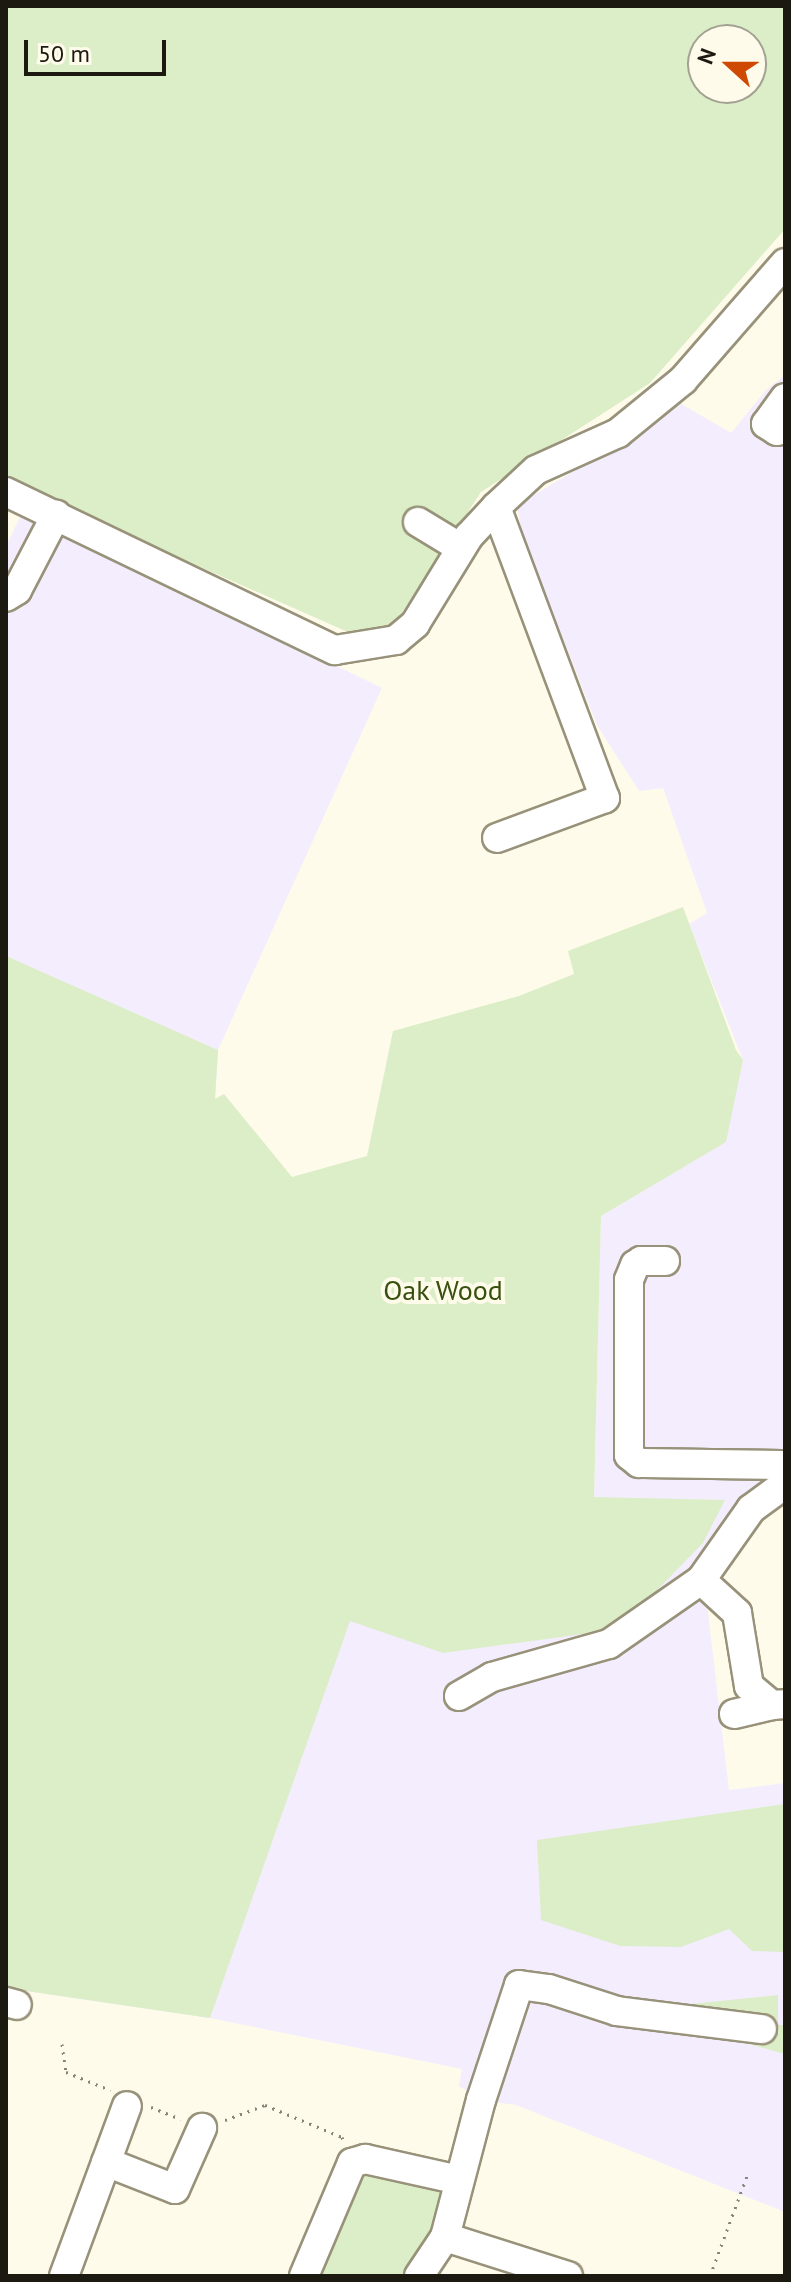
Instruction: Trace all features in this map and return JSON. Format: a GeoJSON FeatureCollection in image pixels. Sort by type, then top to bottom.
{"type":"FeatureCollection","features":[{"type":"Feature","properties":{"kind":"street"},"geometry":{"type":"LineString","coordinates":[[6,492],[335,650],[396,640],[415,624],[461,548],[496,507],[536,470],[618,433],[683,380],[785,263]]}},
{"type":"Feature","properties":{"kind":"street"},"geometry":{"type":"LineString","coordinates":[[785,398],[766,424],[777,431],[785,429]]}},
{"type":"Feature","properties":{"kind":"street"},"geometry":{"type":"LineString","coordinates":[[496,507],[605,798],[497,838]]}},
{"type":"Feature","properties":{"kind":"street"},"geometry":{"type":"LineString","coordinates":[[6,597],[17,590],[56,515]]}},
{"type":"Feature","properties":{"kind":"street"},"geometry":{"type":"LineString","coordinates":[[418,522],[461,548]]}},
{"type":"Feature","properties":{"kind":"street"},"geometry":{"type":"LineString","coordinates":[[665,1261],[641,1261],[635,1265],[629,1280],[629,1455],[639,1463],[785,1465]]}},
{"type":"Feature","properties":{"kind":"street"},"geometry":{"type":"LineString","coordinates":[[459,1696],[492,1677],[609,1644],[701,1580],[751,1509],[785,1484]]}},
{"type":"Feature","properties":{"kind":"street"},"geometry":{"type":"LineString","coordinates":[[701,1580],[737,1613],[749,1686],[778,1704]]}},
{"type":"Feature","properties":{"kind":"street"},"geometry":{"type":"LineString","coordinates":[[734,1714],[778,1704]]}},
{"type":"Feature","properties":{"kind":"street"},"geometry":{"type":"LineString","coordinates":[[419,2276],[445,2237],[481,2100],[519,1985],[549,1989],[617,2011],[762,2029]]}},
{"type":"Feature","properties":{"kind":"street"},"geometry":{"type":"LineString","coordinates":[[64,2276],[130,2101]]}},
{"type":"Feature","properties":{"kind":"street"},"geometry":{"type":"LineString","coordinates":[[106,2162],[175,2189],[202,2128]]}},
{"type":"Feature","properties":{"kind":"street"},"geometry":{"type":"LineString","coordinates":[[304,2276],[352,2163],[365,2159],[459,2180]]}},
{"type":"Feature","properties":{"kind":"street"},"geometry":{"type":"LineString","coordinates":[[445,2237],[568,2276]]}},
{"type":"Feature","properties":{"kind":"path"},"geometry":{"type":"LineString","coordinates":[[62,2044],[66,2072],[130,2101],[202,2128],[265,2105],[342,2137],[352,2163]]}},
{"type":"Feature","properties":{"kind":"path"},"geometry":{"type":"LineString","coordinates":[[710,2276],[748,2173]]}},
{"type":"Feature","properties":{"kind":"shaded area"},"geometry":{"type":"Polygon","coordinates":[[[785,375],[785,1495],[762,1512],[707,1604],[729,1790],[785,1783],[785,2212],[516,2105],[481,2100],[459,2086],[462,2069],[210,2018],[6,1988],[6,546],[22,513],[382,688],[218,1050],[214,1117],[359,1594],[724,1500],[594,1498],[601,1216],[725,1142],[743,1060],[689,924],[707,913],[663,788],[639,791],[597,725],[522,535],[517,505],[608,451],[678,402],[731,433],[766,390],[785,375]]]}},
{"type":"Feature","properties":{"kind":"green space"},"geometry":{"type":"Polygon","coordinates":[[[6,6],[785,6],[785,229],[650,383],[481,492],[395,623],[359,637],[6,481],[6,6]]]}},
{"type":"Feature","properties":{"kind":"green space","name":"Oak Wood"},"geometry":{"type":"Polygon","coordinates":[[[683,907],[736,1050],[743,1060],[726,1142],[601,1216],[594,1497],[725,1500],[703,1543],[619,1629],[443,1653],[350,1621],[210,2018],[6,1988],[6,956],[218,1050],[215,1099],[224,1094],[292,1177],[367,1156],[393,1031],[519,996],[574,974],[568,951],[683,907]]]}},
{"type":"Feature","properties":{"kind":"green space"},"geometry":{"type":"Polygon","coordinates":[[[785,1804],[785,1952],[752,1951],[729,1929],[681,1947],[620,1946],[541,1920],[537,1840],[785,1804]]]}},
{"type":"Feature","properties":{"kind":"green space"},"geometry":{"type":"Polygon","coordinates":[[[778,1995],[778,2025],[785,2025],[785,2054],[679,2025],[681,2005],[778,1995]]]}},
{"type":"Feature","properties":{"kind":"green space"},"geometry":{"type":"Polygon","coordinates":[[[374,2169],[440,2190],[444,2198],[436,2228],[405,2276],[313,2276],[359,2183],[356,2176],[374,2169]]]}}]}
